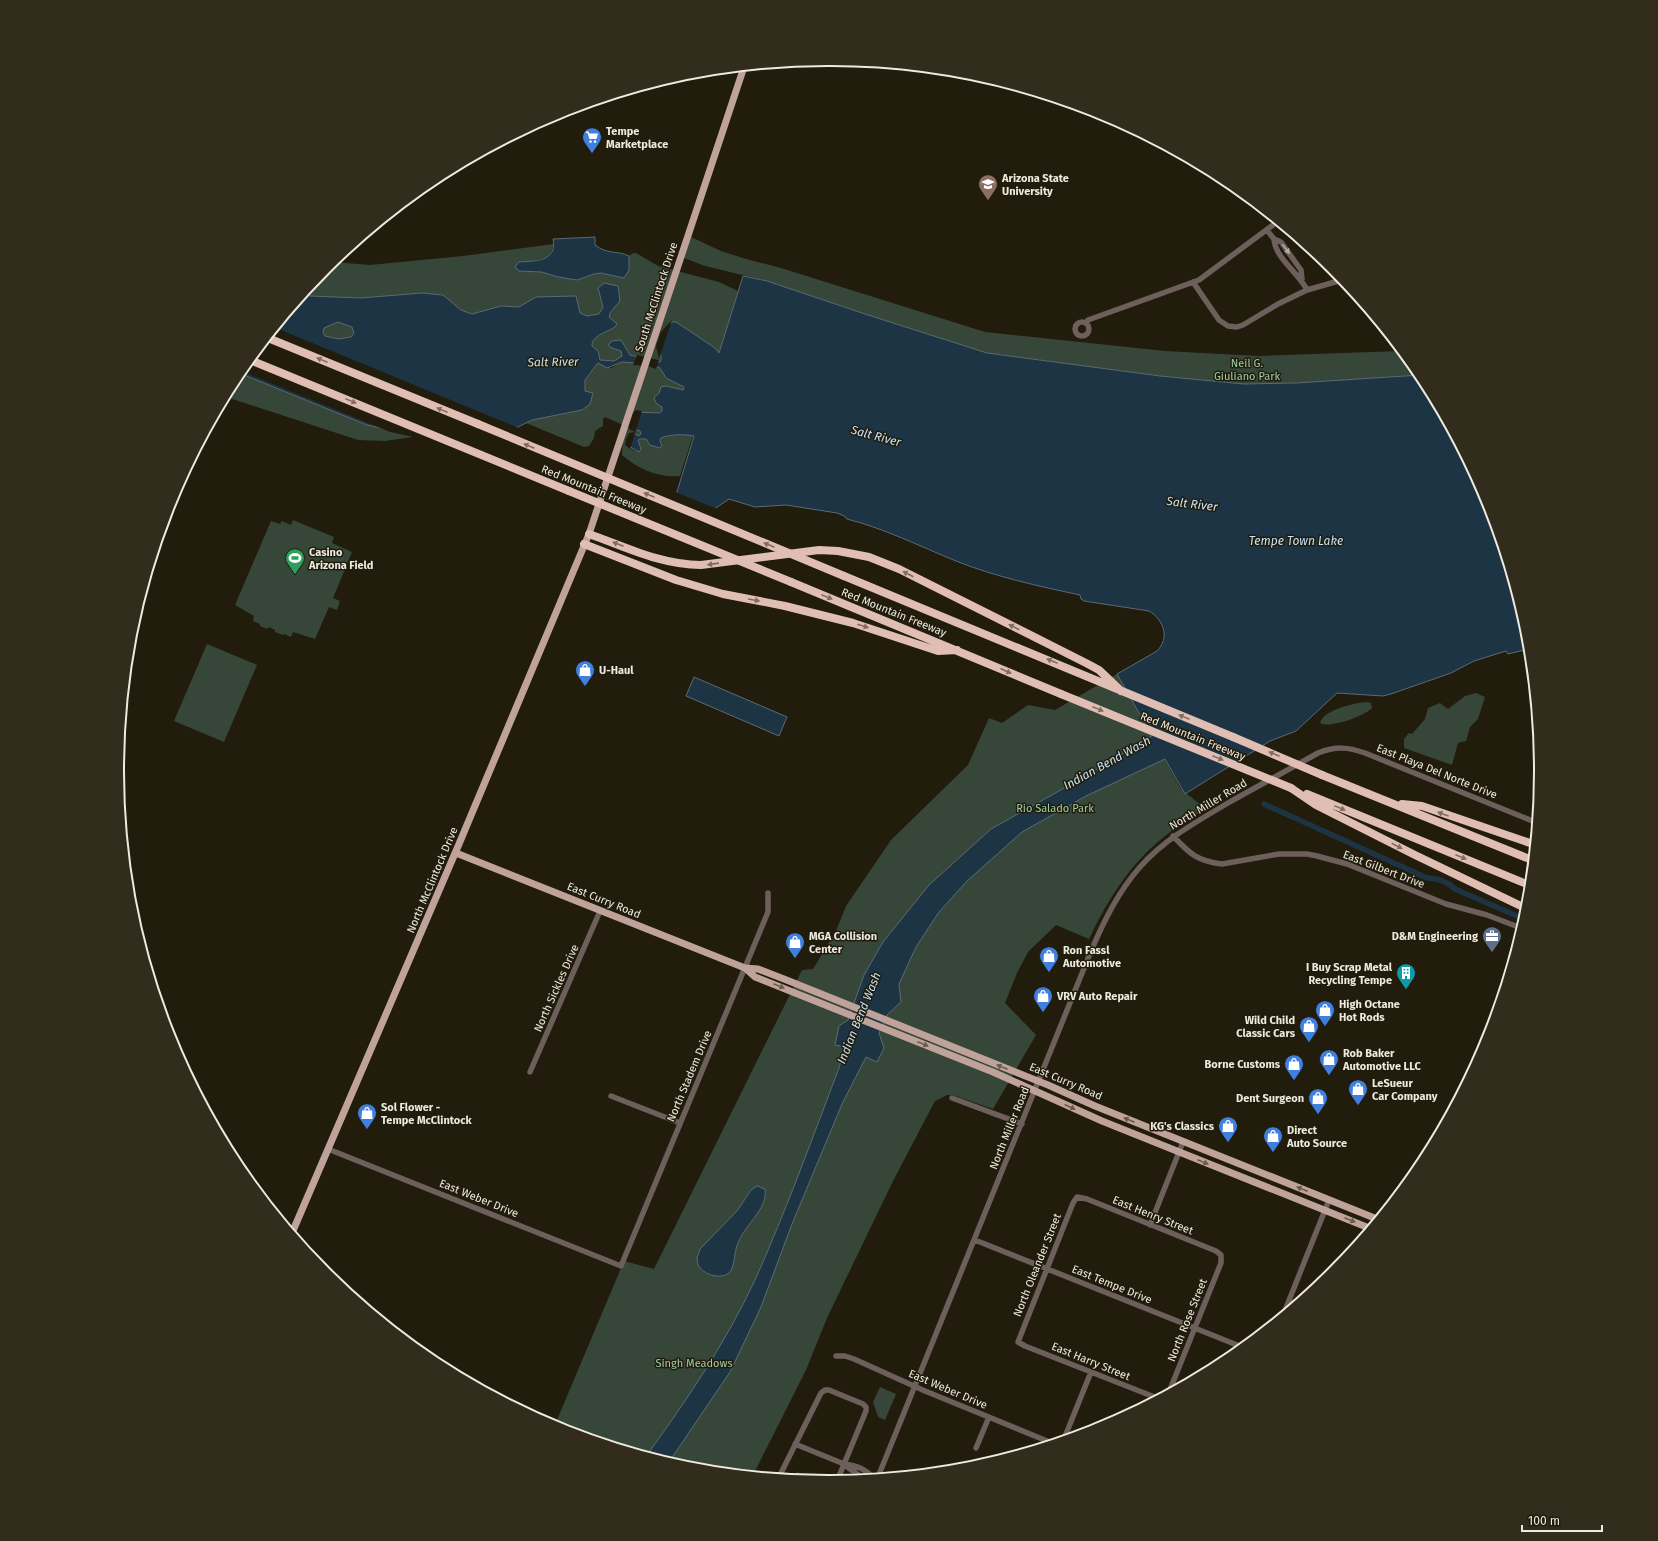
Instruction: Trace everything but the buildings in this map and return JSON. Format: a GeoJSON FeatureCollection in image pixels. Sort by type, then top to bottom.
{"type":"FeatureCollection","features":[{"type":"Feature","properties":{"kind":"highway","name":"Red Mountain Freeway"},"geometry":{"type":"LineString","coordinates":[[272,340],[1322,775],[1527,858]]}},
{"type":"Feature","properties":{"kind":"highway","name":"Red Mountain Freeway"},"geometry":{"type":"LineString","coordinates":[[255,362],[1524,883]]}},
{"type":"Feature","properties":{"kind":"highway"},"geometry":{"type":"LineString","coordinates":[[589,534],[661,560],[684,565],[701,565],[818,550],[838,551],[869,557],[905,573],[1099,670],[1121,691]]}},
{"type":"Feature","properties":{"kind":"highway"},"geometry":{"type":"LineString","coordinates":[[584,544],[676,580],[723,594],[785,606],[853,623],[938,651],[957,650]]}},
{"type":"Feature","properties":{"kind":"highway"},"geometry":{"type":"LineString","coordinates":[[1291,788],[1316,805],[1520,906]]}},
{"type":"Feature","properties":{"kind":"highway"},"geometry":{"type":"LineString","coordinates":[[1390,802],[1422,806],[1529,843]]}},
{"type":"Feature","properties":{"kind":"main road","name":"South McClintock Drive"},"geometry":{"type":"LineString","coordinates":[[589,534],[742,72]]}},
{"type":"Feature","properties":{"kind":"main road","name":"North McClintock Drive"},"geometry":{"type":"LineString","coordinates":[[294,1228],[456,853],[589,534]]}},
{"type":"Feature","properties":{"kind":"main road","name":"East Curry Road"},"geometry":{"type":"LineString","coordinates":[[456,853],[745,968],[758,969],[1038,1081],[1183,1142],[1373,1217]]}},
{"type":"Feature","properties":{"kind":"main road","name":"East Curry Road"},"geometry":{"type":"LineString","coordinates":[[745,968],[755,977],[993,1072],[1085,1114],[1366,1227]]}},
{"type":"Feature","properties":{"kind":"street"},"geometry":{"type":"LineString","coordinates":[[1086,323],[1088,320],[1193,282],[1274,225]]}},
{"type":"Feature","properties":{"kind":"street"},"geometry":{"type":"LineString","coordinates":[[1267,230],[1274,239],[1274,246],[1296,275],[1302,279],[1307,290]]}},
{"type":"Feature","properties":{"kind":"street"},"geometry":{"type":"LineString","coordinates":[[1193,282],[1218,320],[1234,327],[1243,325],[1278,304],[1307,290],[1336,282]]}},
{"type":"Feature","properties":{"kind":"street","name":"East Playa Del Norte Drive"},"geometry":{"type":"LineString","coordinates":[[1329,748],[1346,747],[1366,753],[1532,820]]}},
{"type":"Feature","properties":{"kind":"street","name":"North Miller Road"},"geometry":{"type":"LineString","coordinates":[[880,1473],[1091,951],[1112,908],[1140,868],[1157,850],[1174,836],[1255,788],[1329,748]]}},
{"type":"Feature","properties":{"kind":"street","name":"East Gilbert Drive"},"geometry":{"type":"LineString","coordinates":[[1174,836],[1188,853],[1211,863],[1222,864],[1289,854],[1307,854],[1347,864],[1446,904],[1487,915],[1516,926]]}},
{"type":"Feature","properties":{"kind":"street","name":"North Stadem Drive"},"geometry":{"type":"LineString","coordinates":[[622,1266],[768,912],[768,893]]}},
{"type":"Feature","properties":{"kind":"street","name":"North Sickles Drive"},"geometry":{"type":"LineString","coordinates":[[530,1072],[600,911]]}},
{"type":"Feature","properties":{"kind":"street"},"geometry":{"type":"LineString","coordinates":[[611,1096],[680,1123]]}},
{"type":"Feature","properties":{"kind":"street"},"geometry":{"type":"LineString","coordinates":[[952,1098],[1022,1124]]}},
{"type":"Feature","properties":{"kind":"street"},"geometry":{"type":"LineString","coordinates":[[1150,1225],[1183,1142]]}},
{"type":"Feature","properties":{"kind":"street","name":"East Weber Drive"},"geometry":{"type":"LineString","coordinates":[[328,1149],[622,1266]]}},
{"type":"Feature","properties":{"kind":"street","name":"East Henry Street"},"geometry":{"type":"LineString","coordinates":[[1077,1197],[1087,1199],[1216,1251],[1221,1255]]}},
{"type":"Feature","properties":{"kind":"street","name":"North Oleander Street"},"geometry":{"type":"LineString","coordinates":[[1018,1342],[1046,1268],[1073,1203],[1077,1197]]}},
{"type":"Feature","properties":{"kind":"street"},"geometry":{"type":"LineString","coordinates":[[1287,1306],[1328,1200]]}},
{"type":"Feature","properties":{"kind":"street","name":"East Tempe Drive"},"geometry":{"type":"LineString","coordinates":[[975,1240],[1236,1345]]}},
{"type":"Feature","properties":{"kind":"street","name":"North Rose Street"},"geometry":{"type":"LineString","coordinates":[[1171,1386],[1221,1263],[1221,1255]]}},
{"type":"Feature","properties":{"kind":"street","name":"East Harry Street"},"geometry":{"type":"LineString","coordinates":[[1018,1342],[1152,1396]]}},
{"type":"Feature","properties":{"kind":"street","name":"East Weber Drive"},"geometry":{"type":"LineString","coordinates":[[836,1356],[845,1356],[850,1358],[1046,1441]]}},
{"type":"Feature","properties":{"kind":"street"},"geometry":{"type":"LineString","coordinates":[[1066,1434],[1091,1372]]}},
{"type":"Feature","properties":{"kind":"street"},"geometry":{"type":"LineString","coordinates":[[780,1473],[821,1394],[825,1390],[829,1390],[863,1404],[866,1408],[840,1475]]}},
{"type":"Feature","properties":{"kind":"street"},"geometry":{"type":"LineString","coordinates":[[976,1448],[989,1417]]}},
{"type":"Feature","properties":{"kind":"street"},"geometry":{"type":"LineString","coordinates":[[795,1444],[844,1464],[850,1470],[869,1473]]}},
{"type":"Feature","properties":{"kind":"green space","name":"Neil G. Giuliano Park"},"geometry":{"type":"Polygon","coordinates":[[[691,237],[721,251],[781,268],[985,332],[1165,351],[1259,356],[1395,351],[1412,376],[1296,383],[1244,384],[1160,376],[987,353],[767,281],[705,266],[684,258],[691,237]]]}},
{"type":"Feature","properties":{"kind":"green space"},"geometry":{"type":"Polygon","coordinates":[[[554,244],[549,256],[527,264],[519,271],[542,272],[558,277],[577,280],[601,273],[624,278],[629,270],[629,256],[636,253],[658,266],[719,282],[738,291],[719,354],[715,348],[676,322],[658,346],[661,357],[660,362],[630,355],[626,351],[612,348],[622,351],[622,356],[614,361],[600,360],[598,351],[591,346],[592,343],[596,337],[615,327],[617,324],[609,318],[610,313],[620,301],[598,289],[603,307],[599,314],[587,316],[580,313],[576,296],[536,297],[519,307],[501,306],[472,314],[461,310],[443,295],[422,293],[361,298],[309,296],[341,263],[370,265],[463,256],[554,244]]]}},
{"type":"Feature","properties":{"kind":"green space"},"geometry":{"type":"Polygon","coordinates":[[[338,322],[352,327],[354,334],[351,337],[339,339],[325,336],[322,333],[323,328],[338,322]]]}},
{"type":"Feature","properties":{"kind":"green space"},"geometry":{"type":"Polygon","coordinates":[[[622,362],[649,364],[660,368],[666,378],[684,387],[683,390],[666,386],[656,403],[662,407],[662,411],[659,413],[637,412],[641,434],[638,436],[636,434],[629,446],[635,451],[640,450],[641,446],[638,442],[640,439],[646,438],[662,444],[660,441],[661,438],[685,434],[693,435],[680,476],[664,476],[649,472],[628,460],[622,455],[623,425],[605,417],[603,419],[603,426],[595,431],[594,438],[589,446],[584,447],[526,423],[584,391],[585,380],[598,363],[611,368],[622,362]]]}},
{"type":"Feature","properties":{"kind":"green space"},"geometry":{"type":"Polygon","coordinates":[[[245,376],[367,425],[419,436],[385,441],[358,440],[231,399],[245,376]]]}},
{"type":"Feature","properties":{"kind":"green space","name":"Casino Arizona Field"},"geometry":{"type":"Polygon","coordinates":[[[293,520],[334,537],[332,543],[352,552],[333,598],[340,601],[337,610],[329,607],[315,639],[293,632],[291,637],[275,632],[275,630],[269,627],[267,629],[253,621],[254,616],[235,605],[271,521],[280,524],[282,521],[291,525],[293,520]]]}},
{"type":"Feature","properties":{"kind":"green space"},"geometry":{"type":"Polygon","coordinates":[[[207,644],[257,665],[224,742],[174,721],[207,644]]]}},
{"type":"Feature","properties":{"kind":"green space"},"geometry":{"type":"Polygon","coordinates":[[[1117,674],[1181,789],[1206,809],[1166,835],[1136,864],[1111,898],[1089,939],[1056,925],[1028,952],[1017,973],[1005,1003],[1036,1035],[993,1109],[953,1095],[947,1095],[935,1101],[893,1181],[827,1318],[806,1370],[755,1471],[692,1461],[647,1451],[603,1438],[557,1420],[624,1261],[654,1269],[802,970],[813,969],[836,931],[846,906],[891,840],[968,765],[989,718],[1002,723],[1028,705],[1055,710],[1117,674]]]}},
{"type":"Feature","properties":{"kind":"green space"},"geometry":{"type":"Polygon","coordinates":[[[1476,693],[1485,697],[1478,719],[1470,727],[1466,741],[1458,743],[1452,765],[1404,748],[1404,739],[1409,733],[1412,734],[1425,719],[1428,708],[1440,703],[1448,709],[1465,696],[1476,693]]]}},
{"type":"Feature","properties":{"kind":"green space"},"geometry":{"type":"Polygon","coordinates":[[[1367,702],[1371,703],[1372,708],[1362,715],[1339,723],[1320,723],[1327,714],[1333,710],[1348,705],[1367,702]]]}},
{"type":"Feature","properties":{"kind":"green space"},"geometry":{"type":"Polygon","coordinates":[[[880,1387],[896,1394],[885,1420],[878,1417],[873,1402],[880,1387]]]}},
{"type":"Feature","properties":{"kind":"water"},"geometry":{"type":"Polygon","coordinates":[[[595,237],[595,245],[600,248],[629,256],[629,270],[624,278],[601,273],[577,280],[558,277],[542,272],[519,271],[515,267],[519,262],[544,259],[552,252],[554,247],[553,239],[595,237]]]}},
{"type":"Feature","properties":{"kind":"water","name":"Tempe Town Lake"},"geometry":{"type":"Polygon","coordinates":[[[743,276],[767,281],[987,353],[1160,376],[1244,384],[1296,383],[1412,376],[1439,418],[1461,459],[1480,501],[1496,544],[1509,588],[1523,651],[1508,654],[1506,651],[1474,661],[1451,673],[1383,696],[1337,693],[1296,731],[1270,741],[1185,794],[1165,759],[1086,796],[1022,832],[967,881],[939,912],[916,947],[899,984],[901,1002],[887,1015],[879,1033],[884,1048],[877,1062],[866,1057],[842,1104],[792,1224],[761,1307],[730,1372],[673,1457],[649,1452],[677,1413],[719,1348],[755,1280],[788,1201],[839,1068],[845,1047],[835,1045],[839,1026],[848,1020],[864,975],[883,942],[929,885],[991,829],[1084,777],[1152,736],[1117,674],[1157,651],[1163,641],[1164,630],[1162,624],[1149,611],[1084,601],[1081,599],[1080,595],[1033,585],[986,572],[889,533],[847,519],[837,513],[786,505],[755,507],[729,499],[713,510],[676,495],[694,436],[677,435],[661,438],[660,441],[662,446],[660,448],[650,445],[646,439],[640,439],[638,440],[641,449],[639,452],[629,446],[630,434],[636,434],[638,436],[641,434],[640,431],[630,428],[637,412],[659,413],[662,411],[662,407],[656,403],[654,398],[659,393],[661,387],[666,386],[684,389],[684,387],[666,378],[660,368],[649,364],[622,362],[607,368],[598,363],[585,380],[585,391],[593,393],[590,404],[582,410],[532,420],[494,439],[419,436],[367,425],[245,376],[270,342],[309,296],[361,298],[422,293],[443,295],[461,310],[472,314],[501,306],[519,307],[536,297],[576,296],[580,313],[587,316],[599,314],[603,307],[598,288],[604,283],[618,286],[620,301],[610,313],[609,317],[617,324],[615,327],[597,337],[592,343],[592,346],[598,351],[600,360],[614,361],[622,356],[621,351],[608,345],[612,341],[621,340],[630,355],[660,362],[661,358],[658,347],[659,340],[672,322],[676,322],[715,348],[719,353],[743,276]],[[338,322],[324,328],[323,333],[325,336],[339,339],[351,337],[354,333],[352,327],[338,322]]]}},
{"type":"Feature","properties":{"kind":"water"},"geometry":{"type":"Polygon","coordinates":[[[694,677],[787,717],[779,736],[686,696],[694,677]]]}},
{"type":"Feature","properties":{"kind":"water"},"geometry":{"type":"Polygon","coordinates":[[[757,1186],[765,1189],[764,1201],[758,1213],[742,1235],[736,1249],[730,1272],[722,1276],[710,1275],[698,1265],[697,1258],[700,1249],[737,1211],[751,1190],[757,1186]]]}},
{"type":"Feature","properties":{"kind":"pier"},"geometry":{"type":"Polygon","coordinates":[[[672,320],[659,359],[656,346],[661,332],[672,320]]]}},
{"type":"Feature","properties":{"kind":"pier"},"geometry":{"type":"Polygon","coordinates":[[[280,330],[521,429],[494,441],[418,438],[390,432],[247,373],[280,330]]]}},
{"type":"Feature","properties":{"kind":"pier"},"geometry":{"type":"Polygon","coordinates":[[[637,355],[659,360],[656,369],[648,366],[633,365],[637,355]]]}},
{"type":"Feature","properties":{"kind":"pier"},"geometry":{"type":"Polygon","coordinates":[[[636,410],[642,411],[630,449],[625,445],[626,439],[629,433],[635,432],[629,429],[627,423],[631,414],[636,410]]]}},
{"type":"Feature","properties":{"kind":"pier"},"geometry":{"type":"Polygon","coordinates":[[[675,492],[717,509],[712,512],[675,497],[675,492]]]}},
{"type":"Feature","properties":{"kind":"waterway"},"geometry":{"type":"LineString","coordinates":[[1264,804],[1427,878],[1442,880],[1455,889],[1518,916]]}},
{"type":"Feature","properties":{"kind":"place","name":"Tempe Marketplace"},"geometry":{"type":"Point","coordinates":[592,154]}},
{"type":"Feature","properties":{"kind":"place","name":"Arizona State University"},"geometry":{"type":"Point","coordinates":[988,201]}},
{"type":"Feature","properties":{"kind":"place","name":"Casino Arizona Field"},"geometry":{"type":"Point","coordinates":[295,575]}},
{"type":"Feature","properties":{"kind":"place","name":"U-Haul"},"geometry":{"type":"Point","coordinates":[585,687]}},
{"type":"Feature","properties":{"kind":"place","name":"D&M Engineering"},"geometry":{"type":"Point","coordinates":[1492,953]}},
{"type":"Feature","properties":{"kind":"place","name":"MGA Collision Center"},"geometry":{"type":"Point","coordinates":[795,959]}},
{"type":"Feature","properties":{"kind":"place","name":"Ron Fassl Automotive"},"geometry":{"type":"Point","coordinates":[1049,973]}},
{"type":"Feature","properties":{"kind":"place","name":"I Buy Scrap Metal Recycling Tempe"},"geometry":{"type":"Point","coordinates":[1406,990]}},
{"type":"Feature","properties":{"kind":"place","name":"VRV Auto Repair"},"geometry":{"type":"Point","coordinates":[1043,1013]}},
{"type":"Feature","properties":{"kind":"place","name":"High Octane Hot Rods"},"geometry":{"type":"Point","coordinates":[1325,1027]}},
{"type":"Feature","properties":{"kind":"place","name":"Wild Child Classic Cars"},"geometry":{"type":"Point","coordinates":[1309,1043]}},
{"type":"Feature","properties":{"kind":"place","name":"Rob Baker Automotive LLC"},"geometry":{"type":"Point","coordinates":[1329,1076]}},
{"type":"Feature","properties":{"kind":"place","name":"Borne Customs"},"geometry":{"type":"Point","coordinates":[1294,1081]}},
{"type":"Feature","properties":{"kind":"place","name":"LeSueur Car Company"},"geometry":{"type":"Point","coordinates":[1358,1106]}},
{"type":"Feature","properties":{"kind":"place","name":"Dent Surgeon"},"geometry":{"type":"Point","coordinates":[1318,1115]}},
{"type":"Feature","properties":{"kind":"place","name":"Sol Flower - Tempe McClintock"},"geometry":{"type":"Point","coordinates":[367,1130]}},
{"type":"Feature","properties":{"kind":"place","name":"KG's Classics"},"geometry":{"type":"Point","coordinates":[1228,1143]}},
{"type":"Feature","properties":{"kind":"place","name":"Direct Auto Source"},"geometry":{"type":"Point","coordinates":[1273,1153]}},
{"type":"Feature","properties":{"kind":"water label","name":"Salt River"},"geometry":{"type":"Point","coordinates":[553,362]}},
{"type":"Feature","properties":{"kind":"water label","name":"Salt River"},"geometry":{"type":"Point","coordinates":[876,436]}},
{"type":"Feature","properties":{"kind":"water label","name":"Salt River"},"geometry":{"type":"Point","coordinates":[1192,504]}},
{"type":"Feature","properties":{"kind":"water label","name":"Indian Bend Wash"},"geometry":{"type":"Point","coordinates":[1107,763]}},
{"type":"Feature","properties":{"kind":"water label","name":"Indian Bend Wash"},"geometry":{"type":"Point","coordinates":[859,1018]}},
{"type":"Feature","properties":{"kind":"park label","name":"Rio Salado Park"},"geometry":{"type":"Point","coordinates":[1055,808]}},
{"type":"Feature","properties":{"kind":"park label","name":"Singh Meadows"},"geometry":{"type":"Point","coordinates":[694,1363]}}]}
